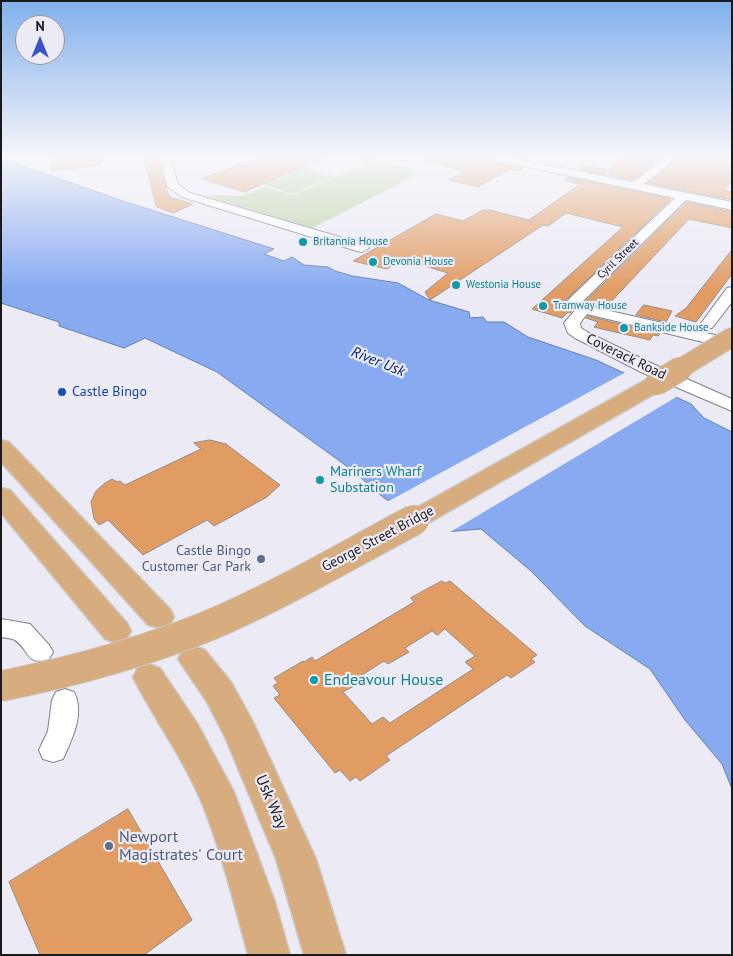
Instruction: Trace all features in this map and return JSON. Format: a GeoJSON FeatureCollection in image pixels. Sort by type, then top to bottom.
{"type":"FeatureCollection","features":[{"type":"Feature","properties":{"kind":"main road","name":"George Street Bridge"},"geometry":{"type":"LineString","coordinates":[[1,686],[66,672],[129,653],[196,630],[237,613],[416,519],[515,464],[679,370],[732,337]]}},
{"type":"Feature","properties":{"kind":"main road"},"geometry":{"type":"LineString","coordinates":[[1,447],[158,616]]}},
{"type":"Feature","properties":{"kind":"main road"},"geometry":{"type":"LineString","coordinates":[[1,496],[116,631]]}},
{"type":"Feature","properties":{"kind":"main road","name":"Usk Way"},"geometry":{"type":"LineString","coordinates":[[194,659],[219,692],[241,732],[296,859],[325,955]]}},
{"type":"Feature","properties":{"kind":"main road"},"geometry":{"type":"LineString","coordinates":[[149,677],[186,734],[221,804],[255,902],[269,955]]}},
{"type":"Feature","properties":{"kind":"street"},"geometry":{"type":"LineString","coordinates":[[205,201],[362,248]]}},
{"type":"Feature","properties":{"kind":"street","name":"Cyril Street"},"geometry":{"type":"LineString","coordinates":[[575,301],[679,201]]}},
{"type":"Feature","properties":{"kind":"street"},"geometry":{"type":"LineString","coordinates":[[712,201],[731,203]]}},
{"type":"Feature","properties":{"kind":"street"},"geometry":{"type":"LineString","coordinates":[[331,253],[348,244]]}},
{"type":"Feature","properties":{"kind":"street"},"geometry":{"type":"LineString","coordinates":[[707,325],[732,291]]}},
{"type":"Feature","properties":{"kind":"street","name":"Coverack Road"},"geometry":{"type":"LineString","coordinates":[[732,344],[584,309],[572,323],[574,330],[581,335],[647,368],[732,406]]}},
{"type":"Feature","properties":{"kind":"street"},"geometry":{"type":"LineString","coordinates":[[717,312],[732,317]]}},
{"type":"Feature","properties":{"kind":"street"},"geometry":{"type":"LineString","coordinates":[[1,628],[13,628],[21,631],[40,652]]}},
{"type":"Feature","properties":{"kind":"street"},"geometry":{"type":"LineString","coordinates":[[53,750],[62,732],[65,700]]}},
{"type":"Feature","properties":{"kind":"green space"},"geometry":{"type":"Polygon","coordinates":[[[221,201],[366,201],[312,228],[221,201]]]}},
{"type":"Feature","properties":{"kind":"water","name":"River Usk"},"geometry":{"type":"Polygon","coordinates":[[[1,201],[122,201],[274,249],[264,254],[284,261],[292,257],[304,265],[328,267],[353,276],[398,283],[429,300],[469,312],[470,318],[483,317],[487,322],[504,322],[528,337],[596,360],[691,404],[704,418],[732,432],[732,789],[722,764],[685,720],[650,669],[585,626],[531,571],[481,529],[444,532],[384,498],[352,470],[217,372],[145,338],[124,348],[59,326],[59,322],[1,303],[1,201]]]}},
{"type":"Feature","properties":{"kind":"pier"},"geometry":{"type":"Polygon","coordinates":[[[626,372],[678,396],[447,534],[443,534],[387,502],[626,372]]]}},
{"type":"Feature","properties":{"kind":"building"},"geometry":{"type":"Polygon","coordinates":[[[155,201],[181,201],[193,204],[173,213],[157,207],[155,201]]]}},
{"type":"Feature","properties":{"kind":"building"},"geometry":{"type":"Polygon","coordinates":[[[556,201],[669,201],[566,300],[568,305],[577,306],[562,318],[532,309],[623,227],[566,213],[548,226],[543,225],[430,300],[425,292],[448,273],[401,259],[387,269],[353,261],[436,214],[463,221],[483,210],[490,210],[529,220],[556,201]]]}},
{"type":"Feature","properties":{"kind":"building"},"geometry":{"type":"Polygon","coordinates":[[[687,202],[732,212],[732,228],[689,219],[605,308],[584,303],[687,202]]]}},
{"type":"Feature","properties":{"kind":"building"},"geometry":{"type":"Polygon","coordinates":[[[732,250],[732,274],[696,322],[675,316],[686,308],[732,250]]]}},
{"type":"Feature","properties":{"kind":"building"},"geometry":{"type":"Polygon","coordinates":[[[644,305],[672,311],[666,322],[636,315],[644,305]]]}},
{"type":"Feature","properties":{"kind":"building","name":"Bankside House"},"geometry":{"type":"Polygon","coordinates":[[[588,316],[660,334],[658,336],[653,335],[650,340],[594,327],[598,322],[586,318],[588,316]]]}},
{"type":"Feature","properties":{"kind":"building"},"geometry":{"type":"Polygon","coordinates":[[[210,440],[226,444],[280,485],[267,497],[214,526],[207,520],[143,555],[108,520],[99,525],[94,519],[91,502],[96,491],[105,483],[112,479],[117,482],[120,481],[125,485],[201,449],[194,443],[210,440]]]}},
{"type":"Feature","properties":{"kind":"building","name":"Endeavour House"},"geometry":{"type":"Polygon","coordinates":[[[442,581],[445,583],[450,581],[537,655],[531,659],[535,662],[511,678],[507,675],[386,756],[390,760],[360,781],[356,777],[350,781],[340,770],[335,773],[274,698],[280,695],[273,686],[278,683],[274,678],[312,657],[315,661],[414,602],[411,598],[442,581]],[[445,629],[437,635],[432,631],[405,648],[409,652],[388,664],[384,661],[351,682],[354,686],[343,692],[372,724],[383,717],[390,723],[473,669],[465,662],[475,656],[445,629]]]}},
{"type":"Feature","properties":{"kind":"building","name":"Newport Magistrates' Court"},"geometry":{"type":"Polygon","coordinates":[[[128,809],[192,920],[144,955],[40,955],[9,882],[128,809]]]}},
{"type":"Feature","properties":{"kind":"place","name":"Britannia House"},"geometry":{"type":"Point","coordinates":[303,242]}},
{"type":"Feature","properties":{"kind":"place","name":"Devonia House"},"geometry":{"type":"Point","coordinates":[373,262]}},
{"type":"Feature","properties":{"kind":"place","name":"Westonia House"},"geometry":{"type":"Point","coordinates":[456,285]}},
{"type":"Feature","properties":{"kind":"place","name":"Tramway House"},"geometry":{"type":"Point","coordinates":[543,306]}},
{"type":"Feature","properties":{"kind":"place","name":"Bankside House"},"geometry":{"type":"Point","coordinates":[624,328]}},
{"type":"Feature","properties":{"kind":"place","name":"Castle Bingo"},"geometry":{"type":"Point","coordinates":[62,392]}},
{"type":"Feature","properties":{"kind":"place","name":"Mariners Wharf Substation"},"geometry":{"type":"Point","coordinates":[320,480]}},
{"type":"Feature","properties":{"kind":"place","name":"Castle Bingo Customer Car Park"},"geometry":{"type":"Point","coordinates":[261,559]}},
{"type":"Feature","properties":{"kind":"place","name":"Endeavour House"},"geometry":{"type":"Point","coordinates":[314,680]}},
{"type":"Feature","properties":{"kind":"place","name":"Newport Magistrates' Court"},"geometry":{"type":"Point","coordinates":[109,846]}}]}
